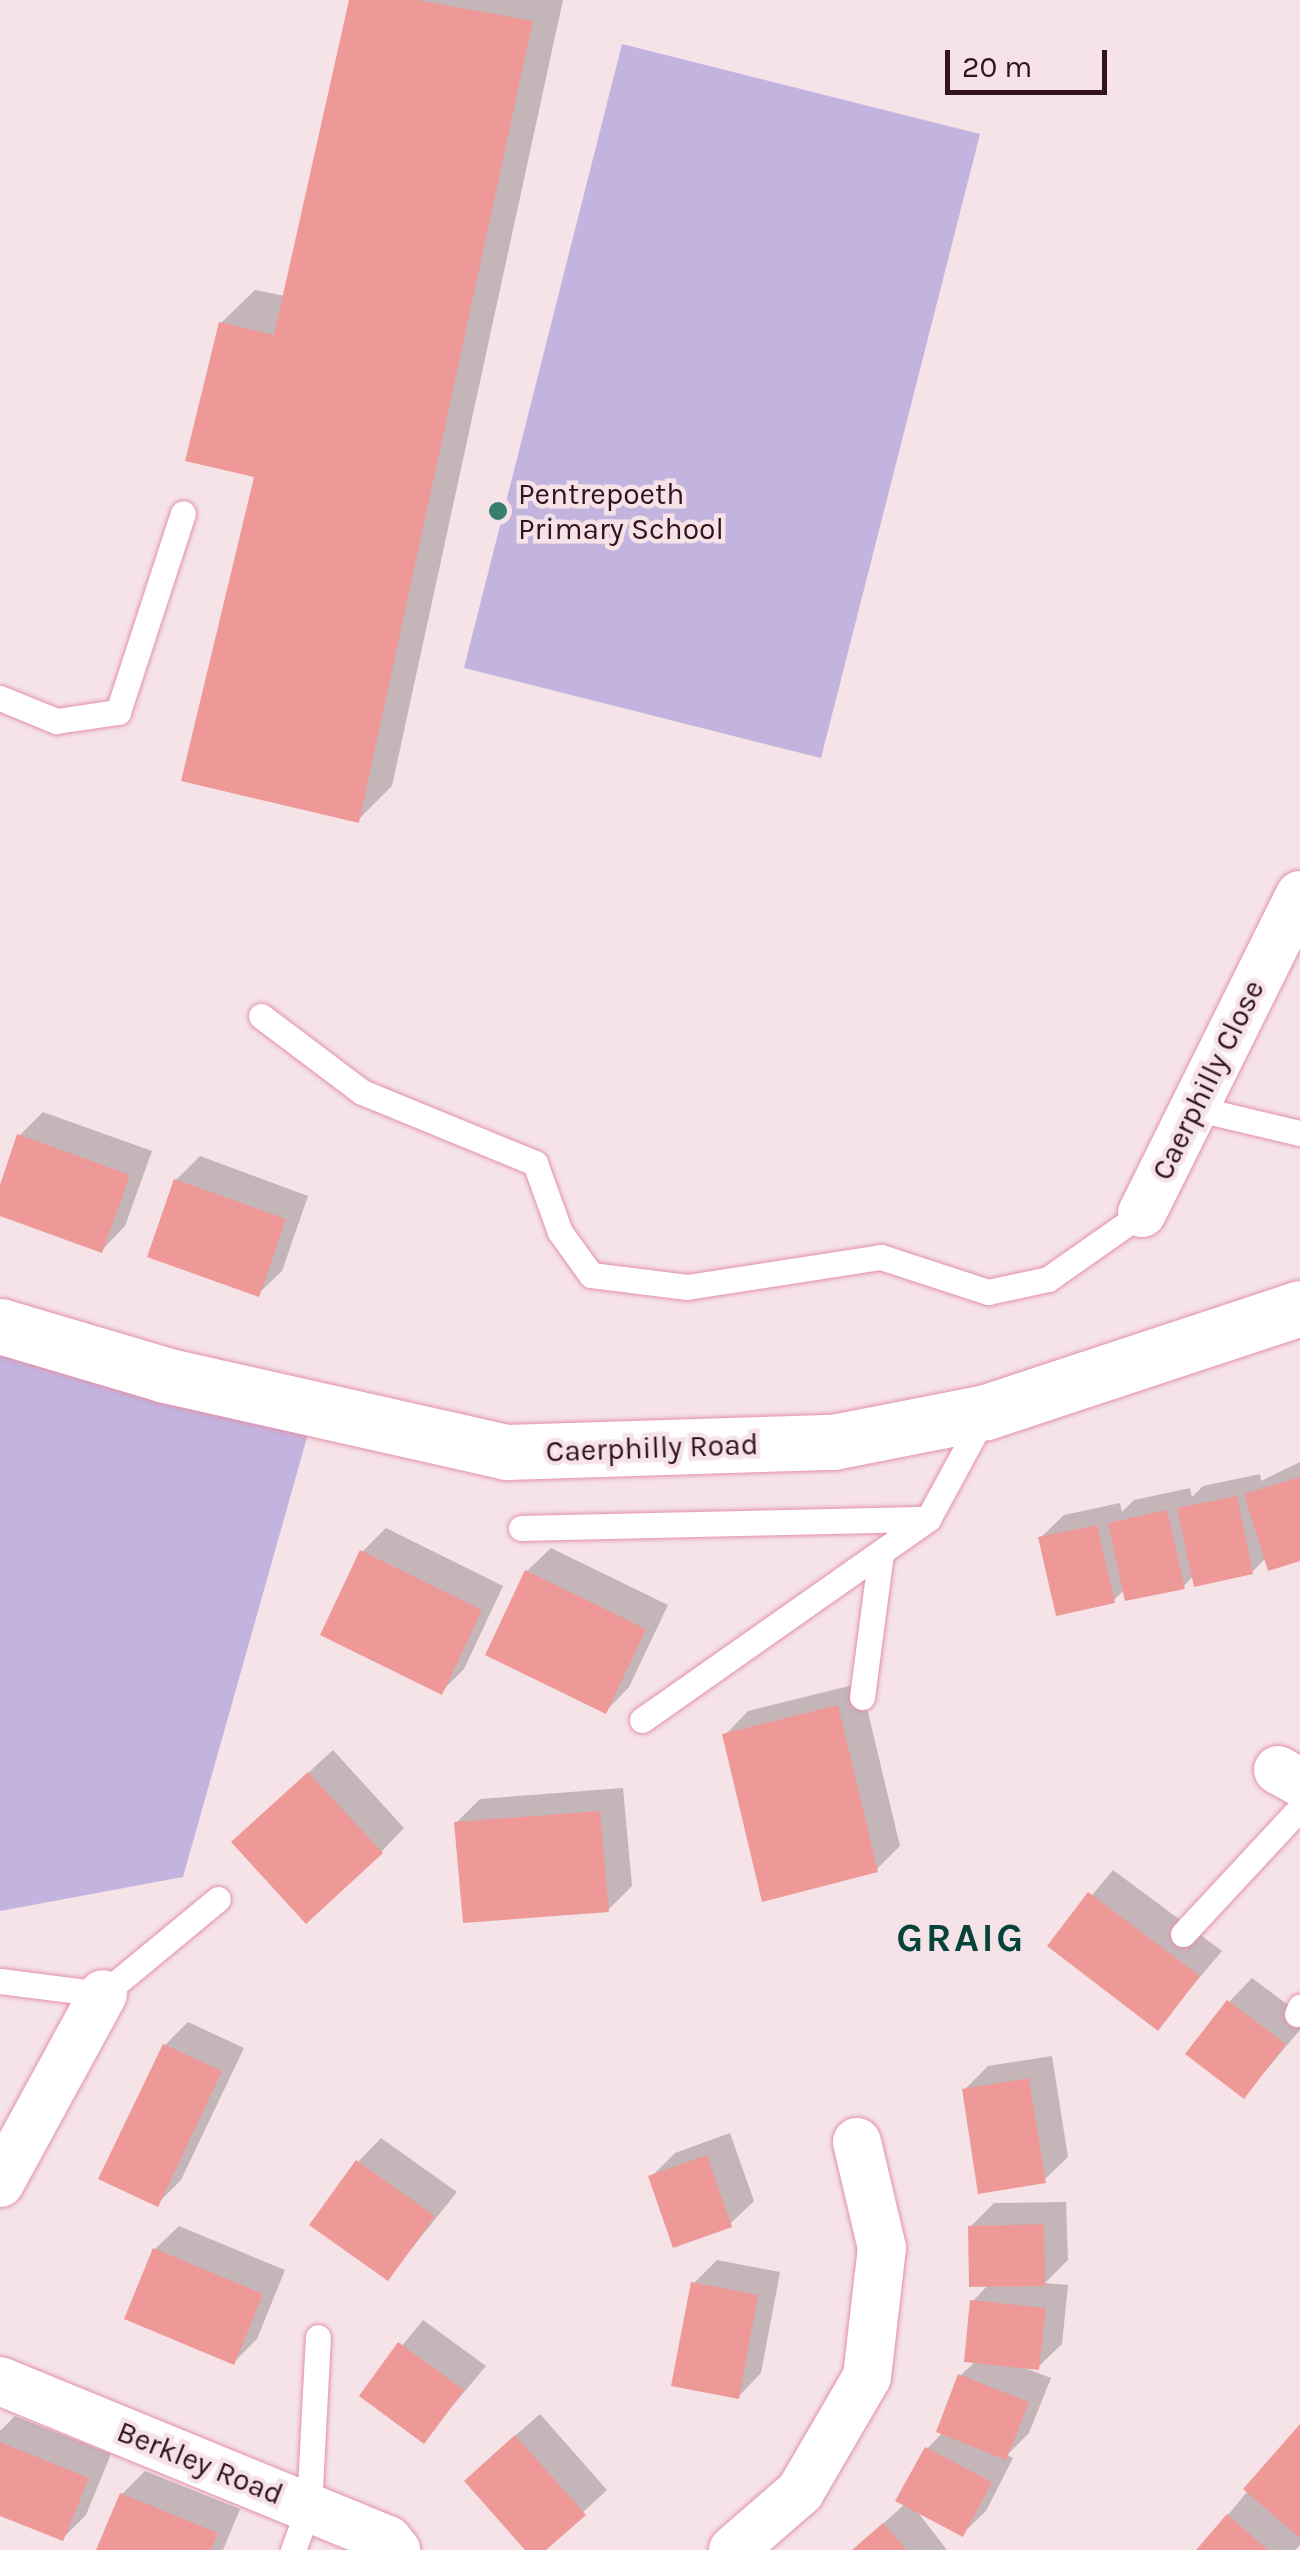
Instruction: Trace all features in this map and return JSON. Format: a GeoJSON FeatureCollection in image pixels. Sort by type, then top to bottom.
{"type":"FeatureCollection","features":[{"type":"Feature","properties":{"kind":"main road","name":"Caerphilly Road"},"geometry":{"type":"LineString","coordinates":[[0,1326],[165,1375],[506,1452],[833,1442],[986,1412],[1300,1308]]}},
{"type":"Feature","properties":{"kind":"street","name":"Caerphilly Close"},"geometry":{"type":"LineString","coordinates":[[1142,1213],[1300,894]]}},
{"type":"Feature","properties":{"kind":"street"},"geometry":{"type":"LineString","coordinates":[[0,2183],[104,1994]]}},
{"type":"Feature","properties":{"kind":"street"},"geometry":{"type":"LineString","coordinates":[[733,2550],[800,2492],[867,2377],[882,2248],[856,2142]]}},
{"type":"Feature","properties":{"kind":"street","name":"Berkley Road"},"geometry":{"type":"LineString","coordinates":[[0,2381],[301,2529],[388,2540],[396,2550]]}},
{"type":"Feature","properties":{"kind":"lane"},"geometry":{"type":"LineString","coordinates":[[0,698],[56,721],[118,712],[183,513]]}},
{"type":"Feature","properties":{"kind":"lane"},"geometry":{"type":"LineString","coordinates":[[261,1016],[362,1092],[535,1163],[560,1232],[590,1274],[687,1288],[881,1257],[988,1292],[1048,1278],[1142,1213]]}},
{"type":"Feature","properties":{"kind":"lane"},"geometry":{"type":"LineString","coordinates":[[1194,1108],[1300,1133]]}},
{"type":"Feature","properties":{"kind":"lane"},"geometry":{"type":"LineString","coordinates":[[642,1720],[928,1519],[986,1412]]}},
{"type":"Feature","properties":{"kind":"lane"},"geometry":{"type":"LineString","coordinates":[[522,1528],[928,1519]]}},
{"type":"Feature","properties":{"kind":"lane"},"geometry":{"type":"LineString","coordinates":[[862,1698],[882,1552]]}},
{"type":"Feature","properties":{"kind":"lane"},"geometry":{"type":"LineString","coordinates":[[1183,1934],[1293,1787]]}},
{"type":"Feature","properties":{"kind":"lane"},"geometry":{"type":"LineString","coordinates":[[0,1981],[104,1994],[218,1899]]}},
{"type":"Feature","properties":{"kind":"lane"},"geometry":{"type":"LineString","coordinates":[[301,2529],[318,2337]]}},
{"type":"Feature","properties":{"kind":"shaded area"},"geometry":{"type":"Polygon","coordinates":[[[622,44],[980,134],[821,758],[464,668],[622,44]]]}},
{"type":"Feature","properties":{"kind":"shaded area"},"geometry":{"type":"Polygon","coordinates":[[[0,1326],[315,1409],[183,1877],[0,1911],[0,1326]]]}},
{"type":"Feature","properties":{"kind":"building","name":"Pentrepoeth Primary School"},"geometry":{"type":"Polygon","coordinates":[[[349,0],[417,0],[533,21],[359,823],[181,781],[254,477],[185,461],[219,322],[274,335],[349,0]]]}},
{"type":"Feature","properties":{"kind":"building"},"geometry":{"type":"Polygon","coordinates":[[[17,1134],[130,1175],[102,1253],[0,1216],[0,1185],[17,1134]]]}},
{"type":"Feature","properties":{"kind":"building"},"geometry":{"type":"Polygon","coordinates":[[[174,1179],[286,1219],[259,1297],[147,1257],[174,1179]]]}},
{"type":"Feature","properties":{"kind":"building"},"geometry":{"type":"Polygon","coordinates":[[[1300,1477],[1300,1561],[1268,1571],[1244,1494],[1300,1477]]]}},
{"type":"Feature","properties":{"kind":"building"},"geometry":{"type":"Polygon","coordinates":[[[1237,1496],[1253,1574],[1194,1587],[1177,1508],[1237,1496]]]}},
{"type":"Feature","properties":{"kind":"building"},"geometry":{"type":"Polygon","coordinates":[[[1167,1510],[1185,1589],[1125,1601],[1108,1523],[1167,1510]]]}},
{"type":"Feature","properties":{"kind":"building"},"geometry":{"type":"Polygon","coordinates":[[[1097,1525],[1115,1603],[1056,1616],[1038,1537],[1097,1525]]]}},
{"type":"Feature","properties":{"kind":"building"},"geometry":{"type":"Polygon","coordinates":[[[360,1550],[482,1610],[442,1695],[320,1635],[360,1550]]]}},
{"type":"Feature","properties":{"kind":"building"},"geometry":{"type":"Polygon","coordinates":[[[525,1570],[646,1629],[606,1714],[485,1655],[525,1570]]]}},
{"type":"Feature","properties":{"kind":"building"},"geometry":{"type":"Polygon","coordinates":[[[838,1705],[878,1872],[762,1902],[722,1734],[838,1705]]]}},
{"type":"Feature","properties":{"kind":"building"},"geometry":{"type":"Polygon","coordinates":[[[308,1772],[383,1853],[306,1924],[231,1842],[308,1772]]]}},
{"type":"Feature","properties":{"kind":"building"},"geometry":{"type":"Polygon","coordinates":[[[600,1811],[609,1912],[463,1923],[454,1822],[600,1811]]]}},
{"type":"Feature","properties":{"kind":"building"},"geometry":{"type":"Polygon","coordinates":[[[1088,1892],[1200,1976],[1158,2031],[1047,1946],[1088,1892]]]}},
{"type":"Feature","properties":{"kind":"building"},"geometry":{"type":"Polygon","coordinates":[[[1227,2000],[1286,2044],[1244,2099],[1185,2054],[1227,2000]]]}},
{"type":"Feature","properties":{"kind":"building"},"geometry":{"type":"Polygon","coordinates":[[[163,2044],[222,2071],[158,2207],[98,2179],[163,2044]]]}},
{"type":"Feature","properties":{"kind":"building"},"geometry":{"type":"Polygon","coordinates":[[[1029,2078],[1046,2183],[978,2194],[962,2089],[1029,2078]]]}},
{"type":"Feature","properties":{"kind":"building"},"geometry":{"type":"Polygon","coordinates":[[[707,2155],[732,2227],[673,2248],[648,2176],[707,2155]]]}},
{"type":"Feature","properties":{"kind":"building"},"geometry":{"type":"Polygon","coordinates":[[[356,2160],[435,2216],[388,2281],[309,2225],[356,2160]]]}},
{"type":"Feature","properties":{"kind":"building"},"geometry":{"type":"Polygon","coordinates":[[[1044,2224],[1045,2286],[969,2287],[968,2226],[1044,2224]]]}},
{"type":"Feature","properties":{"kind":"building"},"geometry":{"type":"Polygon","coordinates":[[[153,2248],[263,2294],[234,2365],[124,2319],[153,2248]]]}},
{"type":"Feature","properties":{"kind":"building"},"geometry":{"type":"Polygon","coordinates":[[[691,2282],[758,2295],[739,2399],[671,2386],[691,2282]]]}},
{"type":"Feature","properties":{"kind":"building"},"geometry":{"type":"Polygon","coordinates":[[[970,2300],[1046,2308],[1039,2370],[964,2362],[970,2300]]]}},
{"type":"Feature","properties":{"kind":"building"},"geometry":{"type":"Polygon","coordinates":[[[398,2342],[464,2390],[424,2444],[359,2396],[398,2342]]]}},
{"type":"Feature","properties":{"kind":"building"},"geometry":{"type":"Polygon","coordinates":[[[958,2374],[1029,2402],[1006,2460],[936,2432],[958,2374]]]}},
{"type":"Feature","properties":{"kind":"building"},"geometry":{"type":"Polygon","coordinates":[[[1300,2424],[1300,2538],[1243,2489],[1300,2424]]]}},
{"type":"Feature","properties":{"kind":"building"},"geometry":{"type":"Polygon","coordinates":[[[515,2435],[586,2515],[546,2550],[525,2550],[464,2481],[515,2435]]]}},
{"type":"Feature","properties":{"kind":"building"},"geometry":{"type":"Polygon","coordinates":[[[0,2442],[89,2478],[63,2541],[0,2516],[0,2442]]]}},
{"type":"Feature","properties":{"kind":"building"},"geometry":{"type":"Polygon","coordinates":[[[925,2447],[992,2482],[963,2537],[895,2501],[925,2447]]]}},
{"type":"Feature","properties":{"kind":"building"},"geometry":{"type":"Polygon","coordinates":[[[120,2493],[218,2533],[211,2550],[96,2550],[120,2493]]]}},
{"type":"Feature","properties":{"kind":"building"},"geometry":{"type":"Polygon","coordinates":[[[1227,2514],[1268,2550],[1196,2550],[1227,2514]]]}},
{"type":"Feature","properties":{"kind":"building"},"geometry":{"type":"Polygon","coordinates":[[[883,2523],[907,2550],[852,2550],[883,2523]]]}},
{"type":"Feature","properties":{"kind":"place","name":"Pentrepoeth Primary School"},"geometry":{"type":"Point","coordinates":[498,511]}},
{"type":"Feature","properties":{"kind":"district","name":"GRAIG"},"geometry":{"type":"Point","coordinates":[961,1938]}}]}
